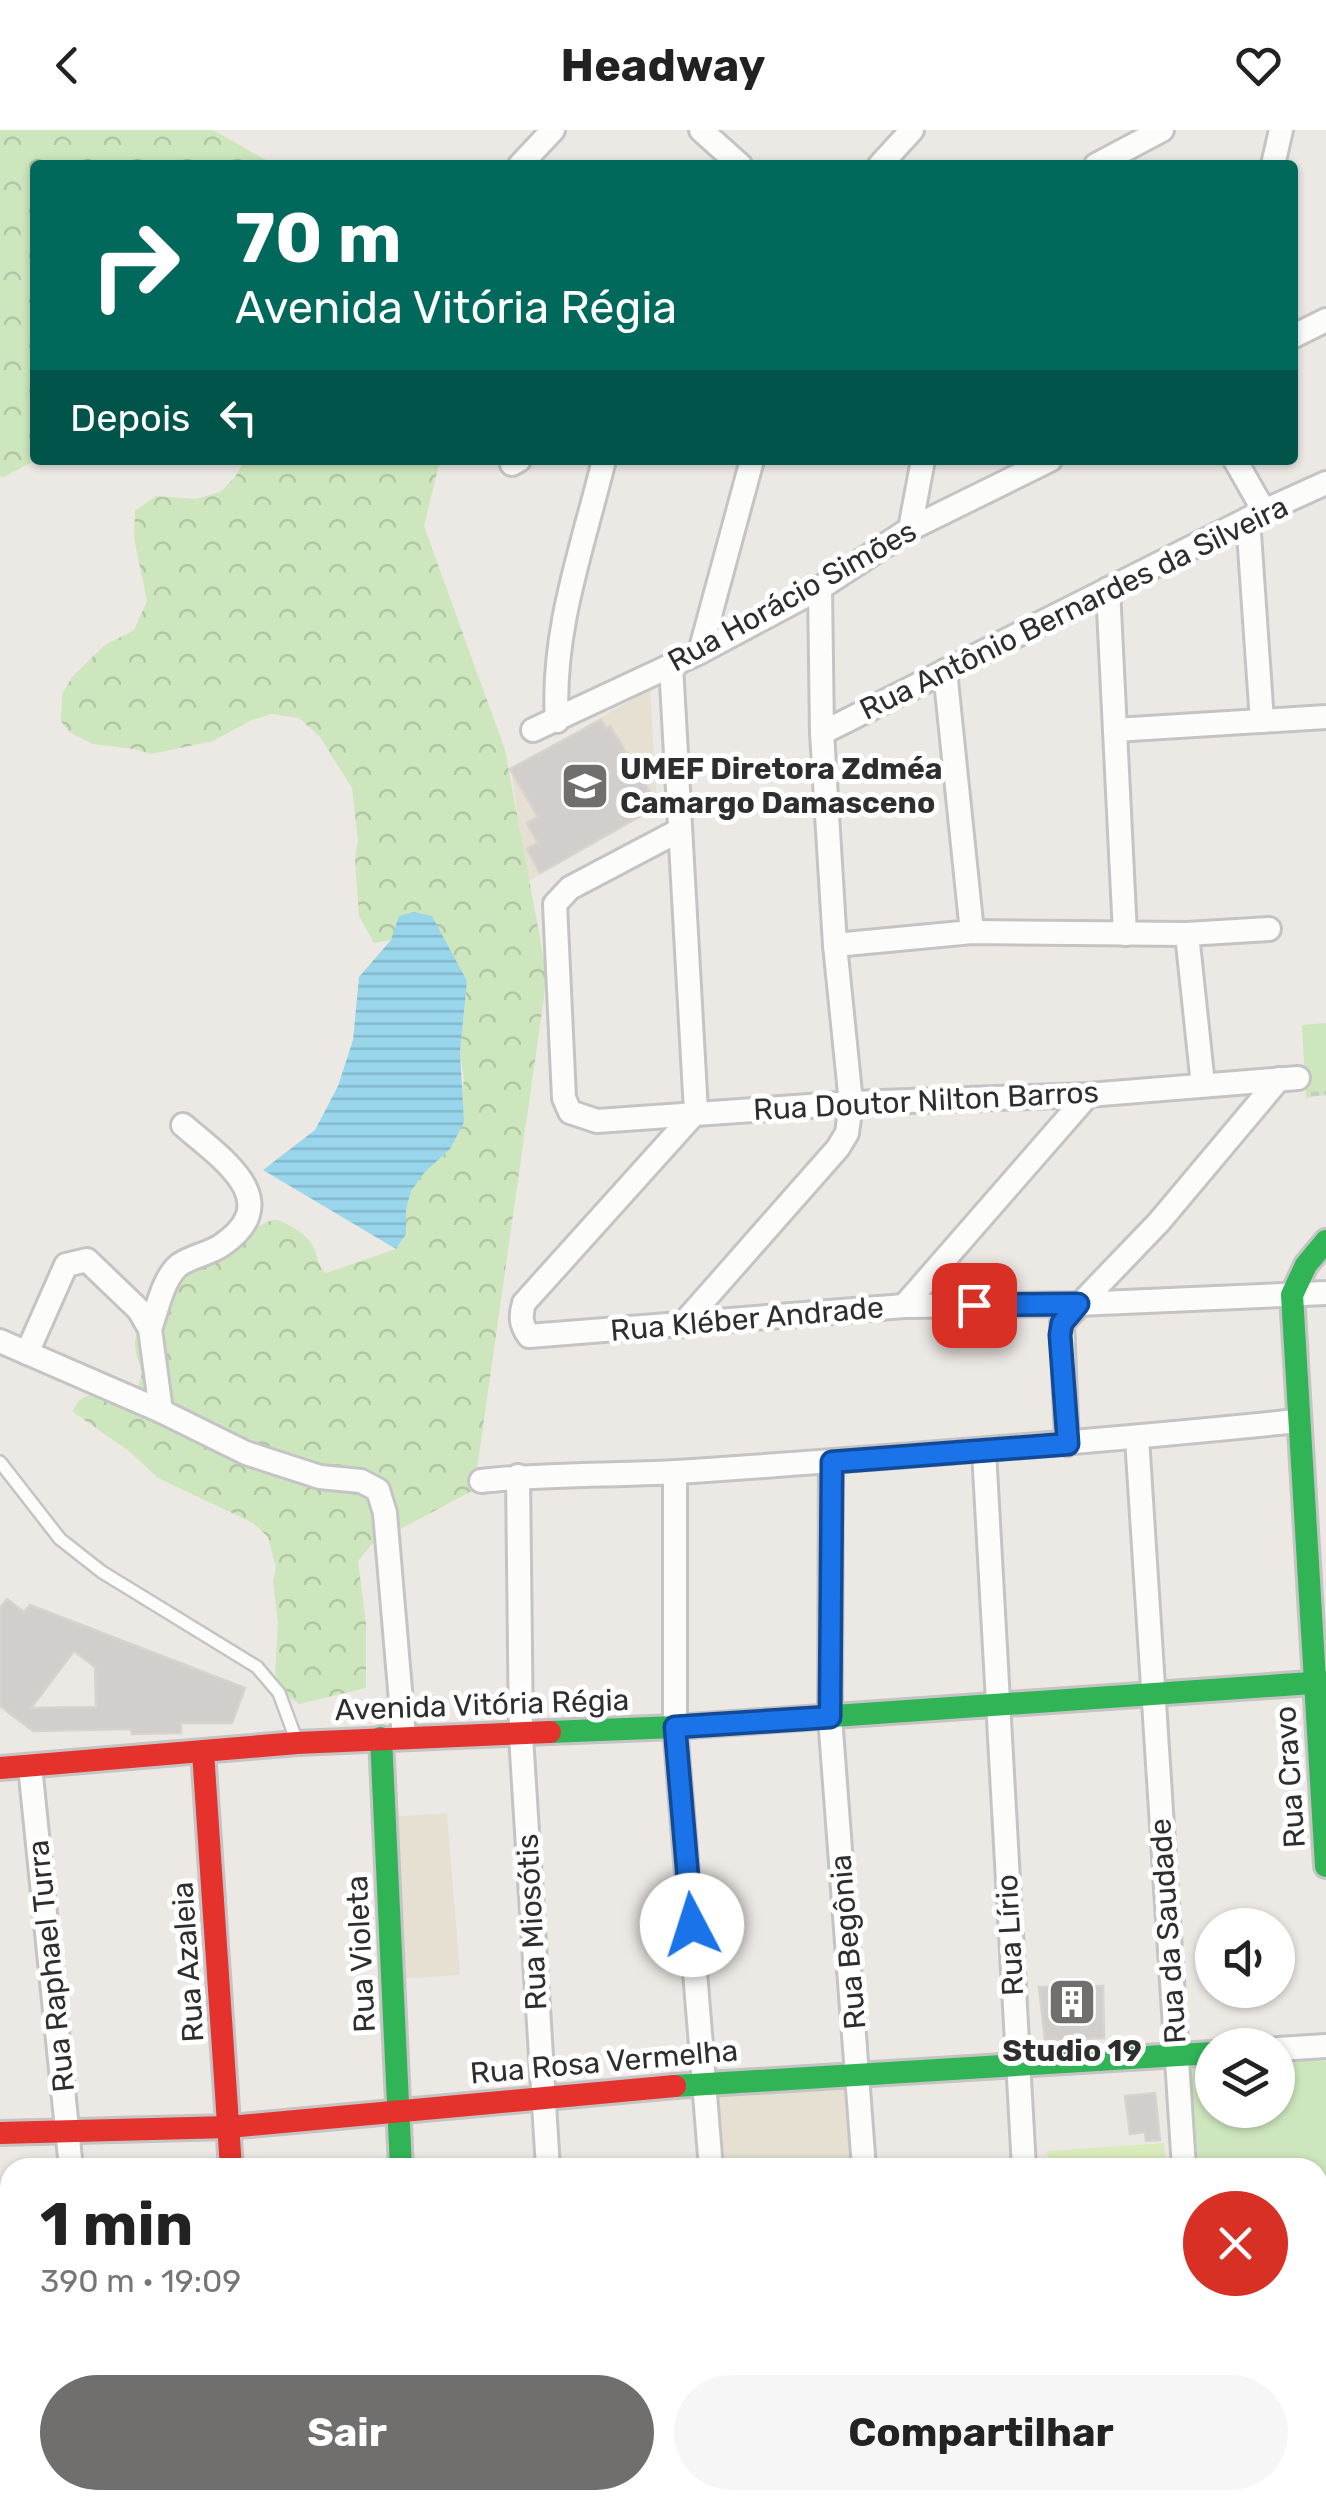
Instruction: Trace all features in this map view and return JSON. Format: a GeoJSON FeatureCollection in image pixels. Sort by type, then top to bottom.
{"type":"FeatureCollection","features":[{"type":"Feature","properties":{"kind":"street"},"geometry":{"type":"LineString","coordinates":[[525,160],[553,130]]}},
{"type":"Feature","properties":{"kind":"street"},"geometry":{"type":"LineString","coordinates":[[701,130],[734,160]]}},
{"type":"Feature","properties":{"kind":"street"},"geometry":{"type":"LineString","coordinates":[[1274,160],[1281,130]]}},
{"type":"Feature","properties":{"kind":"street"},"geometry":{"type":"LineString","coordinates":[[884,160],[910,131]]}},
{"type":"Feature","properties":{"kind":"street"},"geometry":{"type":"LineString","coordinates":[[1106,160],[1155,134]]}},
{"type":"Feature","properties":{"kind":"street"},"geometry":{"type":"LineString","coordinates":[[1142,160],[1155,134]]}},
{"type":"Feature","properties":{"kind":"street"},"geometry":{"type":"LineString","coordinates":[[1298,334],[1326,320]]}},
{"type":"Feature","properties":{"kind":"street"},"geometry":{"type":"LineString","coordinates":[[556,721],[556,658],[603,465]]}},
{"type":"Feature","properties":{"kind":"street"},"geometry":{"type":"LineString","coordinates":[[700,652],[751,465]]}},
{"type":"Feature","properties":{"kind":"street"},"geometry":{"type":"LineString","coordinates":[[910,529],[922,465]]}},
{"type":"Feature","properties":{"kind":"street","name":"Rua Horácio Simões"},"geometry":{"type":"LineString","coordinates":[[533,730],[700,652],[820,588],[910,529],[1040,465]]}},
{"type":"Feature","properties":{"kind":"street"},"geometry":{"type":"LineString","coordinates":[[1237,465],[1256,515],[1262,721]]}},
{"type":"Feature","properties":{"kind":"street","name":"Rua Antônio Bernardes da Silveira"},"geometry":{"type":"LineString","coordinates":[[822,733],[1256,515],[1326,484]]}},
{"type":"Feature","properties":{"kind":"street"},"geometry":{"type":"LineString","coordinates":[[682,1325],[847,1133],[850,1103],[835,945],[822,733],[820,588]]}},
{"type":"Feature","properties":{"kind":"street"},"geometry":{"type":"LineString","coordinates":[[1108,590],[1125,934]]}},
{"type":"Feature","properties":{"kind":"street"},"geometry":{"type":"LineString","coordinates":[[671,666],[696,1112]]}},
{"type":"Feature","properties":{"kind":"street"},"geometry":{"type":"LineString","coordinates":[[945,671],[972,932]]}},
{"type":"Feature","properties":{"kind":"street"},"geometry":{"type":"LineString","coordinates":[[1116,730],[1326,717]]}},
{"type":"Feature","properties":{"kind":"street","name":"Rua Doutor Nilton Barros"},"geometry":{"type":"LineString","coordinates":[[680,830],[570,888],[554,904],[564,1098],[570,1112],[597,1121],[850,1103],[1088,1095],[1289,1078],[1159,1222],[1078,1304]]}},
{"type":"Feature","properties":{"kind":"street"},"geometry":{"type":"LineString","coordinates":[[835,945],[972,932],[1187,934],[1269,929]]}},
{"type":"Feature","properties":{"kind":"street"},"geometry":{"type":"LineString","coordinates":[[1187,934],[1203,1085]]}},
{"type":"Feature","properties":{"kind":"street"},"geometry":{"type":"LineString","coordinates":[[904,1306],[1088,1095]]}},
{"type":"Feature","properties":{"kind":"street","name":"Rua Kléber Andrade"},"geometry":{"type":"LineString","coordinates":[[696,1112],[524,1303],[520,1314],[528,1336],[904,1306],[1078,1304],[1326,1293]]}},
{"type":"Feature","properties":{"kind":"street"},"geometry":{"type":"LineString","coordinates":[[150,1329],[169,1277],[178,1266],[222,1246],[244,1222],[250,1206],[245,1182],[183,1125]]}},
{"type":"Feature","properties":{"kind":"street"},"geometry":{"type":"LineString","coordinates":[[1292,1295],[1306,1265],[1326,1242]]}},
{"type":"Feature","properties":{"kind":"street"},"geometry":{"type":"LineString","coordinates":[[27,1353],[62,1272],[72,1261],[87,1260],[139,1310],[150,1329],[161,1411]]}},
{"type":"Feature","properties":{"kind":"street","name":"Rua Cravo"},"geometry":{"type":"LineString","coordinates":[[1292,1295],[1297,1422],[1320,1682],[1326,1866]]}},
{"type":"Feature","properties":{"kind":"street"},"geometry":{"type":"LineString","coordinates":[[1068,1444],[1060,1335],[1062,1323],[1078,1304]]}},
{"type":"Feature","properties":{"kind":"street"},"geometry":{"type":"LineString","coordinates":[[0,1341],[246,1452],[320,1476],[361,1481],[378,1490],[385,1513],[393,1738]]}},
{"type":"Feature","properties":{"kind":"street"},"geometry":{"type":"LineString","coordinates":[[481,1480],[832,1462],[1297,1422]]}},
{"type":"Feature","properties":{"kind":"street","name":"Rua da Saudade"},"geometry":{"type":"LineString","coordinates":[[1136,1438],[1183,2158]]}},
{"type":"Feature","properties":{"kind":"street","name":"Rua Lírio"},"geometry":{"type":"LineString","coordinates":[[984,1451],[1023,2158]]}},
{"type":"Feature","properties":{"kind":"street","name":"Rua Begônia"},"geometry":{"type":"LineString","coordinates":[[832,1462],[830,1717],[863,2158]]}},
{"type":"Feature","properties":{"kind":"street"},"geometry":{"type":"LineString","coordinates":[[675,1472],[675,1727],[710,2158]]}},
{"type":"Feature","properties":{"kind":"street","name":"Rua Miosótis"},"geometry":{"type":"LineString","coordinates":[[518,1476],[521,1736],[547,2158]]}},
{"type":"Feature","properties":{"kind":"street","name":"Avenida Vitória Régia"},"geometry":{"type":"LineString","coordinates":[[0,1768],[297,1743],[675,1727],[1320,1682]]}},
{"type":"Feature","properties":{"kind":"street","name":"Rua Violeta"},"geometry":{"type":"LineString","coordinates":[[393,1738],[400,2158]]}},
{"type":"Feature","properties":{"kind":"street"},"geometry":{"type":"LineString","coordinates":[[0,1741],[30,1766]]}},
{"type":"Feature","properties":{"kind":"street","name":"Rua Azaleia"},"geometry":{"type":"LineString","coordinates":[[204,1752],[230,2158]]}},
{"type":"Feature","properties":{"kind":"street","name":"Rua Raphael Turra"},"geometry":{"type":"LineString","coordinates":[[30,1766],[69,2158]]}},
{"type":"Feature","properties":{"kind":"street"},"geometry":{"type":"LineString","coordinates":[[1295,2048],[1326,2046]]}},
{"type":"Feature","properties":{"kind":"street","name":"Rua Rosa Vermelha"},"geometry":{"type":"LineString","coordinates":[[0,2133],[229,2128],[704,2083],[1195,2054]]}},
{"type":"Feature","properties":{"kind":"lane"},"geometry":{"type":"LineString","coordinates":[[0,1462],[60,1539],[102,1572],[257,1668],[279,1693],[297,1743]]}},
{"type":"Feature","properties":{"kind":"shaded area","name":"UMEF Diretora Zdméa Camargo Damasceno"},"geometry":{"type":"Polygon","coordinates":[[[650,689],[657,808],[527,882],[511,769],[650,689]]]}},
{"type":"Feature","properties":{"kind":"shaded area"},"geometry":{"type":"Polygon","coordinates":[[[447,1813],[460,1975],[400,1979],[387,1817],[447,1813]]]}},
{"type":"Feature","properties":{"kind":"shaded area"},"geometry":{"type":"Polygon","coordinates":[[[845,2083],[851,2158],[723,2158],[718,2093],[845,2083]]]}},
{"type":"Feature","properties":{"kind":"green space"},"geometry":{"type":"Polygon","coordinates":[[[0,130],[213,130],[266,160],[30,160],[30,463],[0,477],[0,130]]]}},
{"type":"Feature","properties":{"kind":"green space"},"geometry":{"type":"Polygon","coordinates":[[[242,465],[439,465],[424,526],[505,750],[547,976],[474,1490],[372,1544],[358,1561],[366,1623],[366,1688],[299,1704],[283,1692],[275,1673],[276,1568],[268,1537],[253,1523],[158,1478],[129,1451],[73,1412],[76,1404],[89,1396],[132,1393],[141,1374],[135,1343],[144,1313],[165,1291],[249,1231],[275,1220],[291,1226],[311,1242],[326,1273],[396,1249],[410,1191],[450,1149],[464,1080],[460,1053],[467,981],[451,954],[398,923],[391,940],[374,943],[359,916],[355,858],[358,841],[352,788],[320,737],[299,718],[271,714],[213,741],[151,754],[93,744],[69,732],[61,721],[62,694],[72,677],[105,645],[134,630],[147,601],[134,538],[135,511],[156,496],[196,499],[220,492],[242,465]]]}},
{"type":"Feature","properties":{"kind":"green space"},"geometry":{"type":"Polygon","coordinates":[[[1326,1023],[1326,1095],[1306,1098],[1302,1025],[1326,1023]]]}},
{"type":"Feature","properties":{"kind":"green space"},"geometry":{"type":"Polygon","coordinates":[[[1321,2058],[1326,2062],[1326,2158],[1195,2158],[1189,2074],[1193,2067],[1195,2128],[1295,2128],[1295,2059],[1321,2058]]]}},
{"type":"Feature","properties":{"kind":"green space"},"geometry":{"type":"Polygon","coordinates":[[[1164,2143],[1165,2158],[1048,2158],[1047,2151],[1164,2143]]]}},
{"type":"Feature","properties":{"kind":"water"},"geometry":{"type":"Polygon","coordinates":[[[414,912],[432,916],[467,981],[460,1053],[464,1122],[450,1149],[411,1191],[406,1234],[396,1249],[263,1170],[315,1130],[338,1086],[353,1040],[359,977],[391,940],[399,916],[414,912]]]}},
{"type":"Feature","properties":{"kind":"building","name":"UMEF Diretora Zdméa Camargo Damasceno"},"geometry":{"type":"Polygon","coordinates":[[[601,720],[606,728],[610,726],[658,806],[540,873],[527,849],[538,843],[527,823],[538,817],[510,769],[601,720]]]}},
{"type":"Feature","properties":{"kind":"building"},"geometry":{"type":"Polygon","coordinates":[[[7,1599],[24,1612],[30,1605],[245,1688],[232,1723],[181,1723],[181,1733],[132,1734],[131,1729],[33,1731],[0,1706],[0,1608],[7,1599]],[[74,1651],[31,1708],[96,1707],[95,1667],[74,1651]]]}},
{"type":"Feature","properties":{"kind":"building","name":"Studio 19"},"geometry":{"type":"Polygon","coordinates":[[[1103,1986],[1104,2038],[1045,2040],[1039,1987],[1103,1986]]]}},
{"type":"Feature","properties":{"kind":"building"},"geometry":{"type":"Polygon","coordinates":[[[1155,2093],[1160,2140],[1146,2141],[1145,2132],[1130,2134],[1125,2096],[1155,2093]]]}},
{"type":"Feature","properties":{"kind":"traffic: fast"},"geometry":{"type":"LineString","coordinates":[[1326,1241],[1306,1265],[1292,1295],[1326,1866]]}},
{"type":"Feature","properties":{"kind":"traffic: fast"},"geometry":{"type":"LineString","coordinates":[[550,1732],[675,1727],[1326,1682]]}},
{"type":"Feature","properties":{"kind":"traffic: fast"},"geometry":{"type":"LineString","coordinates":[[381,1738],[401,2158]]}},
{"type":"Feature","properties":{"kind":"traffic: fast"},"geometry":{"type":"LineString","coordinates":[[675,2086],[1195,2054]]}},
{"type":"Feature","properties":{"kind":"traffic: jam"},"geometry":{"type":"LineString","coordinates":[[0,1768],[297,1743],[550,1732]]}},
{"type":"Feature","properties":{"kind":"traffic: jam"},"geometry":{"type":"LineString","coordinates":[[203,1752],[230,2158]]}},
{"type":"Feature","properties":{"kind":"traffic: jam"},"geometry":{"type":"LineString","coordinates":[[0,2133],[229,2127],[675,2086]]}},
{"type":"Feature","properties":{"kind":"place","name":"UMEF Diretora Zdméa Camargo Damasceno"},"geometry":{"type":"Point","coordinates":[585,786]}},
{"type":"Feature","properties":{"kind":"place","name":"Studio 19"},"geometry":{"type":"Point","coordinates":[1072,2002]}},
{"type":"Feature","properties":{"kind":"route"},"geometry":{"type":"LineString","coordinates":[[692,1925],[675,1727],[830,1717],[832,1462],[1068,1444],[1060,1335],[1062,1323],[1078,1304],[974,1305]]}}]}
